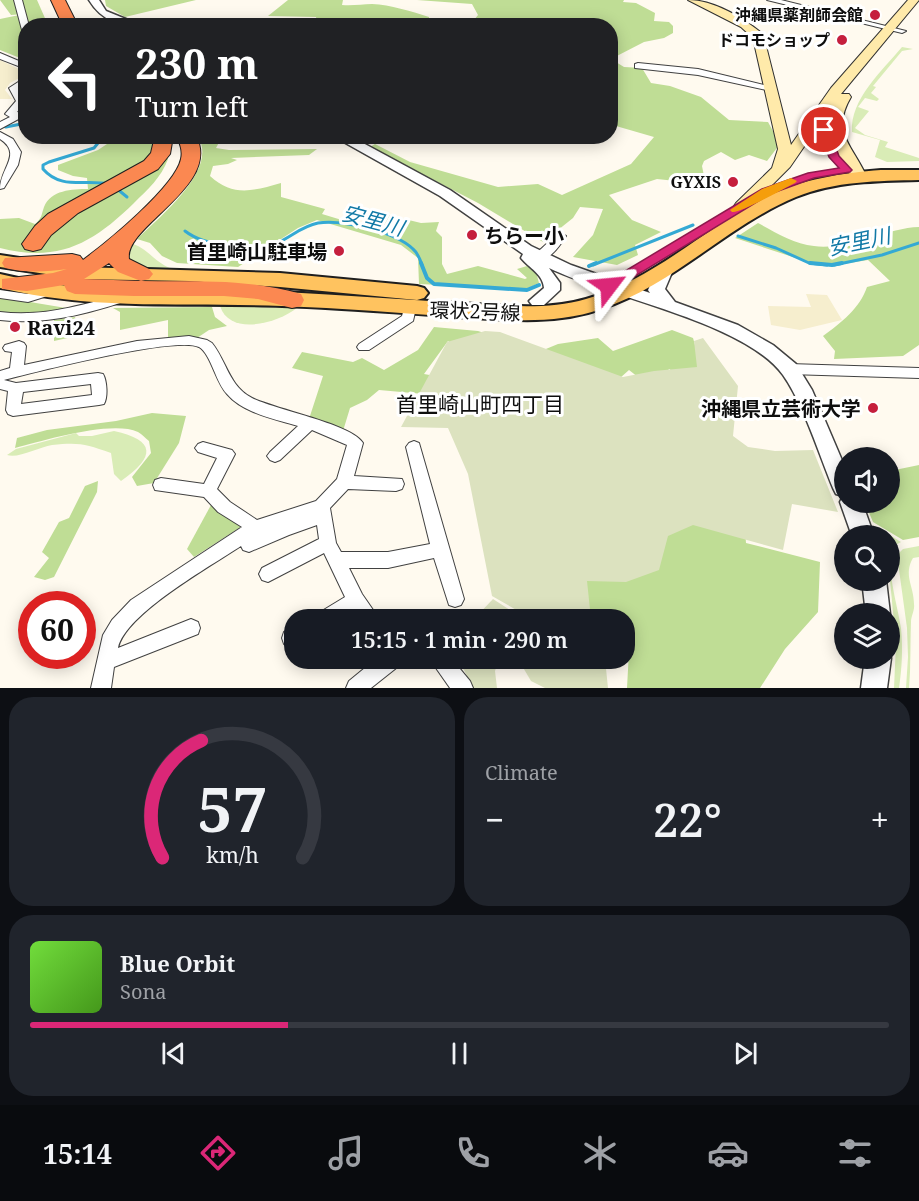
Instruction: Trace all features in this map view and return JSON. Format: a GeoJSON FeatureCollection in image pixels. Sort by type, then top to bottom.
{"type":"FeatureCollection","features":[{"type":"Feature","properties":{"kind":"highway"},"geometry":{"type":"LineString","coordinates":[[47,0],[55,18]]}},
{"type":"Feature","properties":{"kind":"highway"},"geometry":{"type":"LineString","coordinates":[[58,0],[67,18]]}},
{"type":"Feature","properties":{"kind":"highway"},"geometry":{"type":"LineString","coordinates":[[33,244],[42,230],[57,218],[140,173],[158,159],[162,144]]}},
{"type":"Feature","properties":{"kind":"highway"},"geometry":{"type":"LineString","coordinates":[[5,277],[70,262],[85,257],[102,247],[172,176],[180,156],[178,144]]}},
{"type":"Feature","properties":{"kind":"highway"},"geometry":{"type":"LineString","coordinates":[[77,279],[173,189],[186,171],[192,152],[189,144]]}},
{"type":"Feature","properties":{"kind":"highway"},"geometry":{"type":"LineString","coordinates":[[126,235],[117,251],[118,261],[123,266],[141,274]]}},
{"type":"Feature","properties":{"kind":"highway"},"geometry":{"type":"LineString","coordinates":[[5,277],[40,282],[77,279],[126,289],[249,290],[274,293],[292,300]]}},
{"type":"Feature","properties":{"kind":"main road"},"geometry":{"type":"LineString","coordinates":[[693,0],[740,22],[757,34],[763,45],[785,155],[776,174]]}},
{"type":"Feature","properties":{"kind":"main road"},"geometry":{"type":"LineString","coordinates":[[853,172],[836,131],[836,110],[896,30],[914,0]]}},
{"type":"Feature","properties":{"kind":"main road"},"geometry":{"type":"LineString","coordinates":[[742,206],[776,174],[802,142],[836,91],[896,30],[919,12]]}},
{"type":"Feature","properties":{"kind":"main road"},"geometry":{"type":"LineString","coordinates":[[824,110],[825,136],[834,157],[853,172]]}},
{"type":"Feature","properties":{"kind":"main road"},"geometry":{"type":"LineString","coordinates":[[783,137],[792,142],[802,142]]}},
{"type":"Feature","properties":{"kind":"main road","name":"環状2号線"},"geometry":{"type":"LineString","coordinates":[[5,277],[46,293],[119,299],[227,297],[513,313],[545,312],[592,305],[742,206],[787,183],[812,175],[919,168]]}},
{"type":"Feature","properties":{"kind":"main road","name":"環状2号線"},"geometry":{"type":"LineString","coordinates":[[77,279],[141,274],[280,280],[485,300],[538,301],[573,297],[618,289],[665,270],[774,200],[814,184],[853,172],[919,175]]}},
{"type":"Feature","properties":{"kind":"street"},"geometry":{"type":"LineString","coordinates":[[18,0],[23,18]]}},
{"type":"Feature","properties":{"kind":"street"},"geometry":{"type":"LineString","coordinates":[[94,0],[102,13],[116,18]]}},
{"type":"Feature","properties":{"kind":"street"},"geometry":{"type":"LineString","coordinates":[[771,0],[896,30]]}},
{"type":"Feature","properties":{"kind":"street"},"geometry":{"type":"LineString","coordinates":[[0,56],[18,64]]}},
{"type":"Feature","properties":{"kind":"street"},"geometry":{"type":"LineString","coordinates":[[638,66],[698,72],[771,88]]}},
{"type":"Feature","properties":{"kind":"street"},"geometry":{"type":"LineString","coordinates":[[18,105],[10,114],[18,113]]}},
{"type":"Feature","properties":{"kind":"street"},"geometry":{"type":"LineString","coordinates":[[2,125],[18,116]]}},
{"type":"Feature","properties":{"kind":"street"},"geometry":{"type":"LineString","coordinates":[[0,135],[12,141],[17,149],[16,160],[0,186]]}},
{"type":"Feature","properties":{"kind":"street"},"geometry":{"type":"LineString","coordinates":[[354,144],[445,193],[532,253],[618,289],[744,335],[767,349],[789,369],[802,390],[834,465]]}},
{"type":"Feature","properties":{"kind":"street"},"geometry":{"type":"LineString","coordinates":[[538,301],[552,290],[552,284],[542,269],[526,256],[553,247],[560,236]]}},
{"type":"Feature","properties":{"kind":"street"},"geometry":{"type":"LineString","coordinates":[[665,270],[656,290],[669,306]]}},
{"type":"Feature","properties":{"kind":"street"},"geometry":{"type":"LineString","coordinates":[[46,293],[77,279]]}},
{"type":"Feature","properties":{"kind":"street"},"geometry":{"type":"LineString","coordinates":[[0,316],[34,318],[89,308],[119,299]]}},
{"type":"Feature","properties":{"kind":"street"},"geometry":{"type":"LineString","coordinates":[[364,347],[408,318],[410,308]]}},
{"type":"Feature","properties":{"kind":"street"},"geometry":{"type":"LineString","coordinates":[[0,376],[141,347],[197,341],[209,350],[228,386],[239,397],[308,425],[351,438],[355,450],[345,483],[323,511],[252,537],[137,606],[119,626],[110,641],[102,688]]}},
{"type":"Feature","properties":{"kind":"street"},"geometry":{"type":"LineString","coordinates":[[10,348],[19,346],[17,372]]}},
{"type":"Feature","properties":{"kind":"street"},"geometry":{"type":"LineString","coordinates":[[789,369],[919,373]]}},
{"type":"Feature","properties":{"kind":"street"},"geometry":{"type":"LineString","coordinates":[[0,384],[16,388],[98,378],[106,400],[13,410],[16,388]]}},
{"type":"Feature","properties":{"kind":"street"},"geometry":{"type":"LineString","coordinates":[[275,456],[308,425]]}},
{"type":"Feature","properties":{"kind":"street"},"geometry":{"type":"LineString","coordinates":[[414,447],[455,599]]}},
{"type":"Feature","properties":{"kind":"street"},"geometry":{"type":"LineString","coordinates":[[203,448],[227,454],[208,491]]}},
{"type":"Feature","properties":{"kind":"street"},"geometry":{"type":"LineString","coordinates":[[345,483],[396,484]]}},
{"type":"Feature","properties":{"kind":"street"},"geometry":{"type":"LineString","coordinates":[[161,486],[208,491],[224,507],[249,522],[252,537]]}},
{"type":"Feature","properties":{"kind":"street"},"geometry":{"type":"LineString","coordinates":[[323,511],[328,543],[363,609]]}},
{"type":"Feature","properties":{"kind":"street"},"geometry":{"type":"LineString","coordinates":[[268,574],[328,543]]}},
{"type":"Feature","properties":{"kind":"street"},"geometry":{"type":"LineString","coordinates":[[338,560],[388,560],[440,549]]}},
{"type":"Feature","properties":{"kind":"street"},"geometry":{"type":"LineString","coordinates":[[341,609],[356,600]]}},
{"type":"Feature","properties":{"kind":"street"},"geometry":{"type":"LineString","coordinates":[[105,662],[191,628]]}},
{"type":"Feature","properties":{"kind":"street"},"geometry":{"type":"LineString","coordinates":[[356,688],[379,669]]}},
{"type":"Feature","properties":{"kind":"street"},"geometry":{"type":"LineString","coordinates":[[447,669],[463,688]]}},
{"type":"Feature","properties":{"kind":"street"},"geometry":{"type":"LineString","coordinates":[[874,688],[877,669]]}},
{"type":"Feature","properties":{"kind":"shaded area"},"geometry":{"type":"Polygon","coordinates":[[[0,60],[18,69],[18,79],[10,83],[5,90],[12,99],[0,99],[0,60]]]}},
{"type":"Feature","properties":{"kind":"shaded area"},"geometry":{"type":"Polygon","coordinates":[[[806,294],[827,295],[842,320],[800,330],[771,325],[768,306],[811,307],[806,294]]]}},
{"type":"Feature","properties":{"kind":"green space"},"geometry":{"type":"Polygon","coordinates":[[[0,0],[37,0],[45,18],[18,18],[18,57],[0,50],[0,19],[24,14],[11,15],[0,0]]]}},
{"type":"Feature","properties":{"kind":"green space"},"geometry":{"type":"Polygon","coordinates":[[[105,0],[196,0],[125,17],[106,6],[105,0]]]}},
{"type":"Feature","properties":{"kind":"green space"},"geometry":{"type":"Polygon","coordinates":[[[288,0],[343,0],[342,5],[386,6],[429,18],[316,18],[268,16],[288,0]]]}},
{"type":"Feature","properties":{"kind":"green space"},"geometry":{"type":"Polygon","coordinates":[[[417,0],[624,0],[623,2],[636,3],[655,13],[654,21],[669,22],[673,26],[673,33],[664,38],[644,42],[618,55],[618,18],[476,18],[478,15],[472,4],[417,0]]]}},
{"type":"Feature","properties":{"kind":"green space"},"geometry":{"type":"Polygon","coordinates":[[[902,47],[913,49],[902,51],[873,86],[876,87],[871,93],[879,99],[877,101],[865,98],[858,107],[869,111],[855,128],[865,135],[888,142],[885,147],[919,158],[919,161],[887,162],[875,157],[880,140],[852,132],[853,120],[856,108],[869,86],[902,47]]]}},
{"type":"Feature","properties":{"kind":"green space"},"geometry":{"type":"Polygon","coordinates":[[[618,63],[624,67],[642,68],[651,83],[670,86],[701,97],[729,120],[768,122],[780,144],[767,161],[749,155],[735,160],[721,152],[704,161],[702,166],[704,176],[685,182],[657,179],[609,195],[632,220],[661,232],[635,245],[638,255],[617,265],[573,257],[593,235],[603,209],[580,207],[573,218],[543,242],[478,203],[370,147],[375,144],[410,162],[498,187],[538,184],[562,195],[631,164],[654,137],[618,127],[618,63]]]}},
{"type":"Feature","properties":{"kind":"green space"},"geometry":{"type":"Polygon","coordinates":[[[107,144],[162,144],[168,159],[158,178],[144,193],[119,217],[89,239],[58,251],[40,253],[0,248],[0,219],[19,218],[35,224],[47,201],[52,197],[69,190],[88,189],[87,178],[58,170],[58,165],[98,150],[107,144]]]}},
{"type":"Feature","properties":{"kind":"green space"},"geometry":{"type":"Polygon","coordinates":[[[200,144],[218,144],[216,148],[229,150],[317,149],[309,155],[231,158],[237,160],[213,166],[210,176],[235,190],[252,190],[281,183],[281,197],[325,209],[322,214],[378,231],[383,228],[380,223],[388,215],[421,223],[439,222],[436,231],[442,237],[442,264],[447,274],[478,266],[525,279],[527,278],[517,269],[527,266],[536,272],[539,283],[526,289],[419,284],[418,258],[401,245],[317,220],[298,228],[238,267],[177,263],[162,256],[150,243],[137,239],[183,192],[200,164],[202,150],[200,144]]]}},
{"type":"Feature","properties":{"kind":"green space"},"geometry":{"type":"Polygon","coordinates":[[[758,223],[799,243],[826,247],[919,227],[919,345],[903,356],[834,359],[835,351],[823,336],[855,308],[867,287],[890,281],[868,260],[831,266],[817,265],[735,238],[758,223]]]}},
{"type":"Feature","properties":{"kind":"green space"},"geometry":{"type":"Polygon","coordinates":[[[129,243],[140,247],[170,268],[146,268],[126,259],[129,243]]]}},
{"type":"Feature","properties":{"kind":"green space"},"geometry":{"type":"Polygon","coordinates":[[[0,297],[72,309],[44,314],[0,315],[0,297]]]}},
{"type":"Feature","properties":{"kind":"green space"},"geometry":{"type":"Polygon","coordinates":[[[220,306],[297,308],[267,322],[244,324],[234,322],[225,316],[220,306]]]}},
{"type":"Feature","properties":{"kind":"green space"},"geometry":{"type":"Polygon","coordinates":[[[212,307],[215,317],[227,326],[209,330],[197,338],[168,339],[168,320],[120,330],[120,312],[113,308],[212,307]]]}},
{"type":"Feature","properties":{"kind":"green space"},"geometry":{"type":"Polygon","coordinates":[[[75,317],[81,335],[54,341],[54,320],[75,317]]]}},
{"type":"Feature","properties":{"kind":"green space"},"geometry":{"type":"Polygon","coordinates":[[[434,327],[478,331],[541,351],[558,344],[598,338],[613,351],[672,330],[693,338],[704,376],[673,382],[670,369],[643,381],[629,370],[611,386],[600,413],[606,438],[619,471],[640,487],[648,481],[664,486],[662,507],[685,511],[687,488],[746,485],[742,499],[731,503],[744,517],[746,543],[820,562],[818,612],[785,649],[760,688],[627,688],[628,669],[635,669],[635,609],[526,609],[529,604],[500,594],[488,544],[543,554],[556,535],[591,527],[638,540],[638,512],[621,496],[608,479],[587,440],[568,450],[555,439],[575,429],[581,401],[570,387],[500,392],[506,378],[505,356],[467,356],[448,341],[424,374],[486,385],[491,400],[379,390],[367,400],[350,408],[343,431],[309,419],[323,376],[292,368],[302,352],[353,362],[362,358],[384,370],[418,350],[434,327]]]}},
{"type":"Feature","properties":{"kind":"green space"},"geometry":{"type":"Polygon","coordinates":[[[485,331],[500,332],[623,377],[697,367],[694,341],[703,338],[738,386],[733,436],[748,447],[775,451],[813,450],[834,502],[834,511],[792,504],[783,550],[693,525],[668,536],[659,570],[626,582],[587,581],[590,609],[515,609],[492,596],[468,474],[448,428],[401,427],[447,342],[485,331]]]}},
{"type":"Feature","properties":{"kind":"green space"},"geometry":{"type":"Polygon","coordinates":[[[152,413],[186,416],[179,443],[154,483],[137,486],[132,477],[151,453],[149,441],[138,432],[111,428],[95,430],[15,448],[17,438],[47,430],[116,421],[152,413]]]}},
{"type":"Feature","properties":{"kind":"green space"},"geometry":{"type":"Polygon","coordinates":[[[114,431],[138,439],[144,444],[146,450],[141,464],[121,481],[114,474],[111,453],[88,446],[52,445],[23,454],[7,455],[16,449],[76,433],[79,436],[92,436],[114,431]]]}},
{"type":"Feature","properties":{"kind":"green space"},"geometry":{"type":"Polygon","coordinates":[[[919,465],[919,537],[903,540],[900,538],[900,525],[878,525],[873,522],[869,513],[900,513],[900,469],[919,465]]]}},
{"type":"Feature","properties":{"kind":"green space"},"geometry":{"type":"Polygon","coordinates":[[[98,481],[97,492],[54,577],[45,580],[34,577],[49,558],[42,552],[59,522],[69,518],[85,486],[98,481]]]}},
{"type":"Feature","properties":{"kind":"green space"},"geometry":{"type":"Polygon","coordinates":[[[211,505],[244,525],[194,557],[187,549],[211,505]]]}},
{"type":"Feature","properties":{"kind":"green space"},"geometry":{"type":"Polygon","coordinates":[[[919,546],[919,557],[913,558],[909,570],[914,606],[911,622],[909,688],[906,688],[907,628],[900,577],[900,552],[903,549],[919,546]]]}},
{"type":"Feature","properties":{"kind":"green space"},"geometry":{"type":"Polygon","coordinates":[[[891,591],[894,591],[896,603],[892,603],[891,591]]]}},
{"type":"Feature","properties":{"kind":"green space"},"geometry":{"type":"Polygon","coordinates":[[[493,599],[508,609],[484,609],[493,599]]]}},
{"type":"Feature","properties":{"kind":"green space"},"geometry":{"type":"Polygon","coordinates":[[[900,625],[902,658],[899,688],[894,688],[895,669],[900,669],[900,625]]]}},
{"type":"Feature","properties":{"kind":"green space"},"geometry":{"type":"Polygon","coordinates":[[[464,669],[496,669],[497,688],[473,688],[464,669]]]}},
{"type":"Feature","properties":{"kind":"green space"},"geometry":{"type":"Polygon","coordinates":[[[524,669],[606,669],[608,688],[545,688],[531,681],[524,669]]]}},
{"type":"Feature","properties":{"kind":"waterway","name":"安里川"},"geometry":{"type":"LineString","coordinates":[[0,125],[6,127],[18,125]]}},
{"type":"Feature","properties":{"kind":"waterway","name":"安里川"},"geometry":{"type":"LineString","coordinates":[[97,144],[94,148],[49,162],[43,165],[43,169],[58,180],[65,182],[109,184]]}},
{"type":"Feature","properties":{"kind":"waterway","name":"安里川"},"geometry":{"type":"LineString","coordinates":[[116,188],[127,197]]}},
{"type":"Feature","properties":{"kind":"waterway","name":"安里川"},"geometry":{"type":"LineString","coordinates":[[185,231],[204,241],[243,248],[277,243],[312,224],[328,222],[354,225],[382,232],[405,243],[419,256],[422,265]]}},
{"type":"Feature","properties":{"kind":"waterway","name":"安里川"},"geometry":{"type":"LineString","coordinates":[[593,265],[693,225]]}},
{"type":"Feature","properties":{"kind":"waterway","name":"安里川"},"geometry":{"type":"LineString","coordinates":[[738,236],[776,248],[809,263],[827,265]]}},
{"type":"Feature","properties":{"kind":"waterway","name":"安里川"},"geometry":{"type":"LineString","coordinates":[[834,265],[882,255],[919,243]]}},
{"type":"Feature","properties":{"kind":"waterway","name":"安里川"},"geometry":{"type":"LineString","coordinates":[[421,263],[427,278],[434,284],[527,290],[539,285]]}},
{"type":"Feature","properties":{"kind":"waterway","name":"安里川"},"geometry":{"type":"LineString","coordinates":[[589,266],[596,263]]}},
{"type":"Feature","properties":{"kind":"waterway","name":"安里川"},"geometry":{"type":"LineString","coordinates":[[810,263],[832,265],[842,263]]}},
{"type":"Feature","properties":{"kind":"slow traffic"},"geometry":{"type":"LineString","coordinates":[[736,210],[757,196],[791,181]]}},
{"type":"Feature","properties":{"kind":"place","name":"沖縄県薬剤師会館"},"geometry":{"type":"Point","coordinates":[875,15]}},
{"type":"Feature","properties":{"kind":"place","name":"ドコモショップ"},"geometry":{"type":"Point","coordinates":[842,40]}},
{"type":"Feature","properties":{"kind":"place","name":"GYXIS"},"geometry":{"type":"Point","coordinates":[733,182]}},
{"type":"Feature","properties":{"kind":"place","name":"ちらー小"},"geometry":{"type":"Point","coordinates":[472,235]}},
{"type":"Feature","properties":{"kind":"place","name":"首里崎山駐車場"},"geometry":{"type":"Point","coordinates":[339,251]}},
{"type":"Feature","properties":{"kind":"place","name":"Ravi24"},"geometry":{"type":"Point","coordinates":[15,327]}},
{"type":"Feature","properties":{"kind":"place","name":"沖縄県立芸術大学"},"geometry":{"type":"Point","coordinates":[873,408]}},
{"type":"Feature","properties":{"kind":"district","name":"首里崎山町四丁目"},"geometry":{"type":"Point","coordinates":[480,404]}},
{"type":"Feature","properties":{"kind":"route"},"geometry":{"type":"LineString","coordinates":[[609,286],[698,234],[757,196],[812,175],[846,170],[834,157],[824,130]]}}]}
